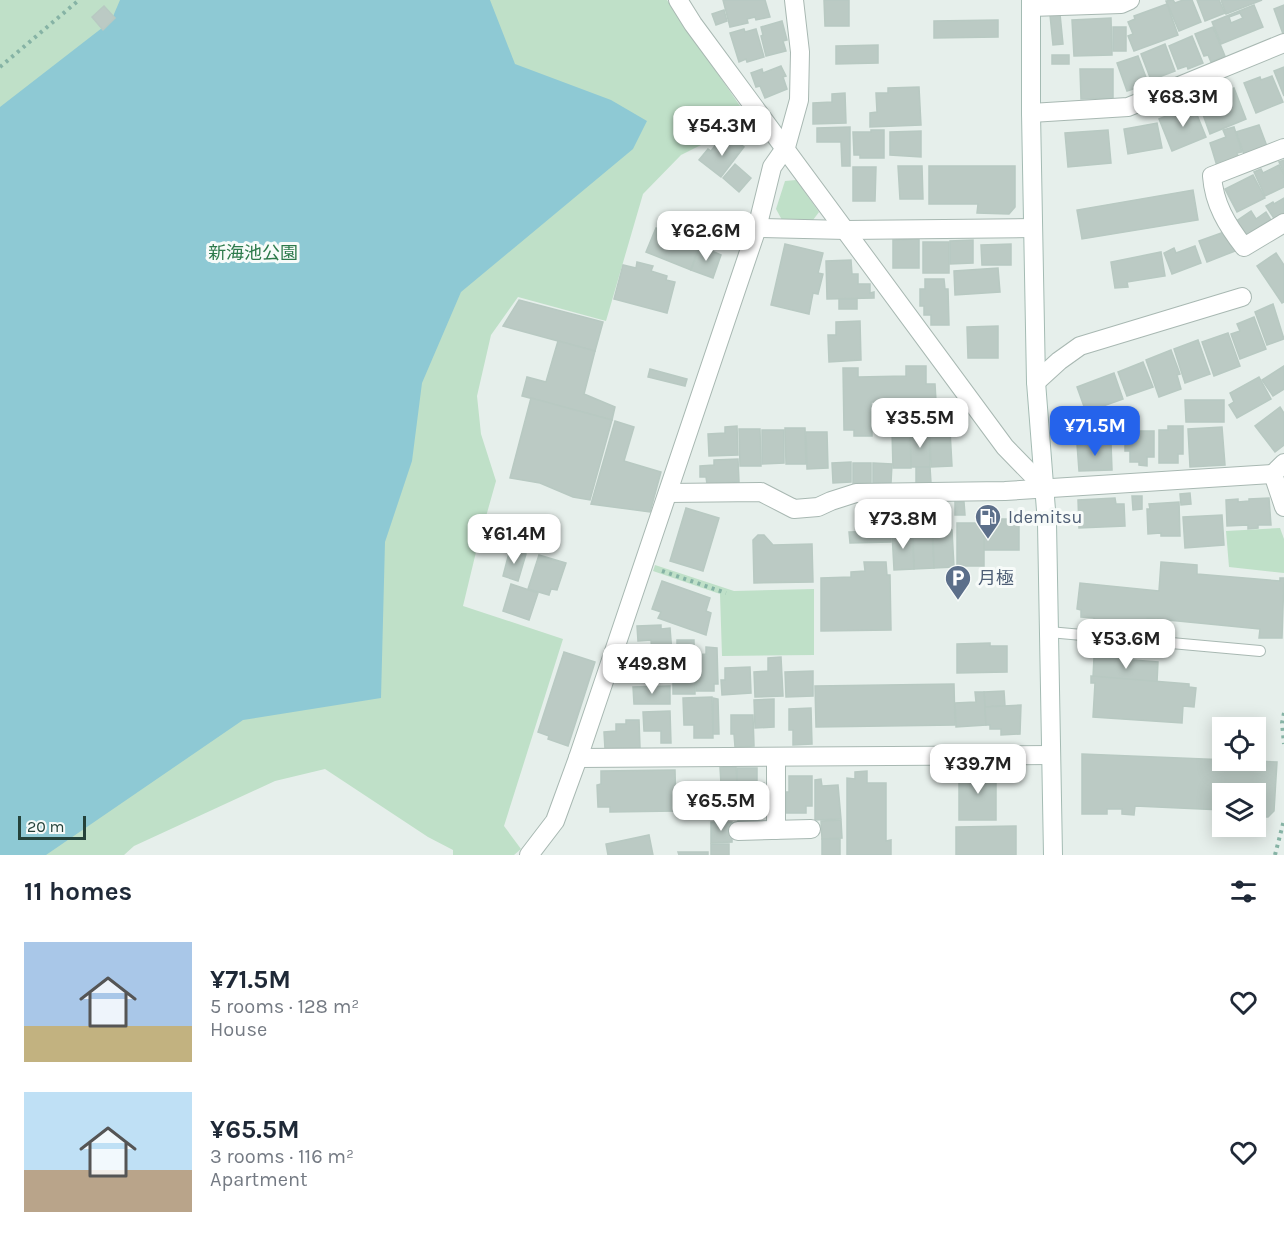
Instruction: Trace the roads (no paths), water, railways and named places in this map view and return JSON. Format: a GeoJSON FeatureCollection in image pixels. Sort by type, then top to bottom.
{"type":"FeatureCollection","features":[{"type":"Feature","properties":{"kind":"street"},"geometry":{"type":"LineString","coordinates":[[678,0],[693,24],[786,147],[1005,447],[1044,487]]}},
{"type":"Feature","properties":{"kind":"street"},"geometry":{"type":"LineString","coordinates":[[529,855],[555,821],[578,758],[758,228],[772,167],[786,147],[799,100],[800,51],[794,0]]}},
{"type":"Feature","properties":{"kind":"street"},"geometry":{"type":"LineString","coordinates":[[1053,855],[1044,487],[1036,382],[1031,4],[1121,4],[1130,0]]}},
{"type":"Feature","properties":{"kind":"street"},"geometry":{"type":"LineString","coordinates":[[1031,113],[1128,107],[1284,43]]}},
{"type":"Feature","properties":{"kind":"street"},"geometry":{"type":"LineString","coordinates":[[1284,148],[1212,176],[1213,191],[1226,223],[1244,247],[1284,223]]}},
{"type":"Feature","properties":{"kind":"street"},"geometry":{"type":"LineString","coordinates":[[758,228],[846,230],[1033,228]]}},
{"type":"Feature","properties":{"kind":"street"},"geometry":{"type":"LineString","coordinates":[[1036,382],[1080,346],[1242,297]]}},
{"type":"Feature","properties":{"kind":"street"},"geometry":{"type":"LineString","coordinates":[[668,493],[761,492],[794,508],[818,507],[856,493],[1005,490],[1279,468],[1284,507]]}},
{"type":"Feature","properties":{"kind":"street"},"geometry":{"type":"LineString","coordinates":[[578,758],[1051,755]]}},
{"type":"Feature","properties":{"kind":"street"},"geometry":{"type":"LineString","coordinates":[[776,757],[776,830]]}},
{"type":"Feature","properties":{"kind":"street"},"geometry":{"type":"LineString","coordinates":[[738,831],[812,829]]}},
{"type":"Feature","properties":{"kind":"lane"},"geometry":{"type":"LineString","coordinates":[[1049,632],[1260,651]]}},
{"type":"Feature","properties":{"kind":"water","name":"新海池公園"},"geometry":{"type":"Polygon","coordinates":[[[120,0],[490,0],[515,64],[611,100],[647,121],[633,149],[461,292],[422,383],[412,461],[385,542],[381,698],[243,720],[46,855],[0,855],[0,107],[111,21],[120,0]]]}},
{"type":"Feature","properties":{"kind":"place","name":"Idemitsu"},"geometry":{"type":"Point","coordinates":[988,540]}},
{"type":"Feature","properties":{"kind":"place","name":"月極"},"geometry":{"type":"Point","coordinates":[958,601]}}]}
